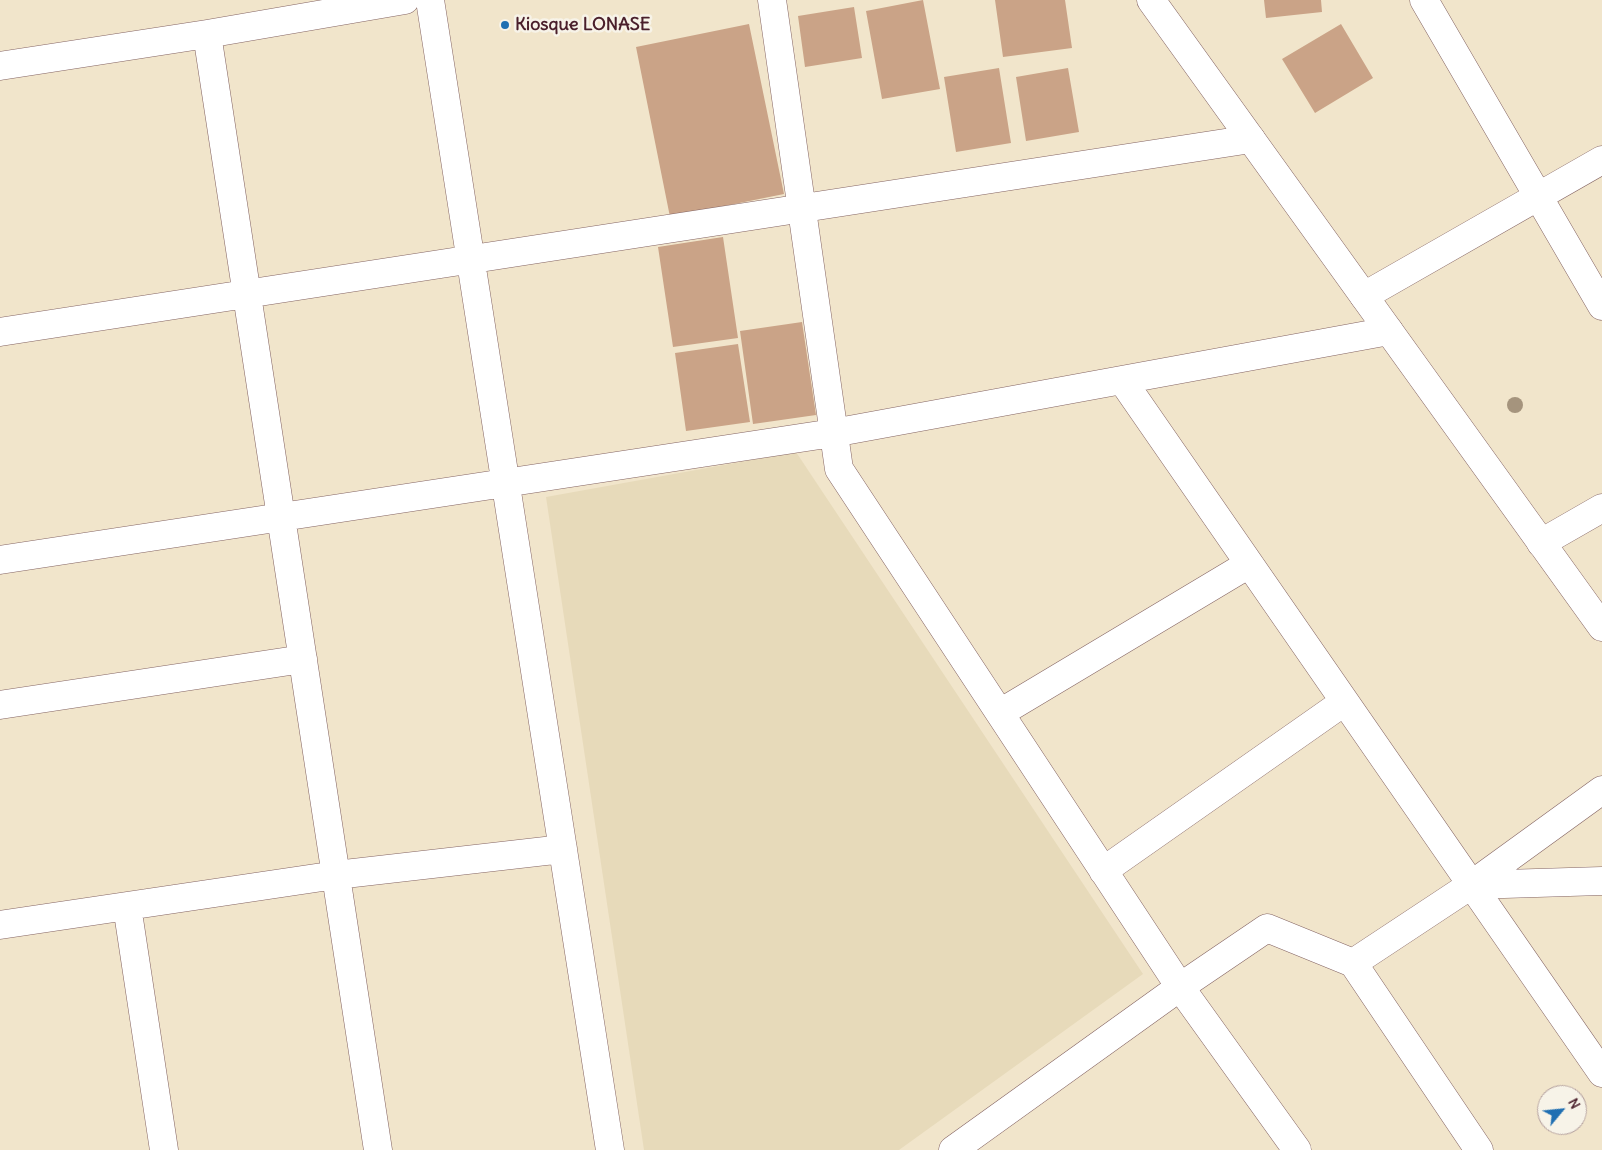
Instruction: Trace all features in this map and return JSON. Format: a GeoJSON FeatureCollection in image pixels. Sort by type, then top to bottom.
{"type":"FeatureCollection","features":[{"type":"Feature","properties":{"kind":"street"},"geometry":{"type":"LineString","coordinates":[[0,66],[207,34],[405,0]]}},
{"type":"Feature","properties":{"kind":"street"},"geometry":{"type":"LineString","coordinates":[[430,0],[610,1150]]}},
{"type":"Feature","properties":{"kind":"street"},"geometry":{"type":"LineString","coordinates":[[772,0],[833,433],[840,469],[1180,987],[1298,1150]]}},
{"type":"Feature","properties":{"kind":"street"},"geometry":{"type":"LineString","coordinates":[[1150,0],[1602,627]]}},
{"type":"Feature","properties":{"kind":"street"},"geometry":{"type":"LineString","coordinates":[[1424,0],[1602,306]]}},
{"type":"Feature","properties":{"kind":"street"},"geometry":{"type":"LineString","coordinates":[[207,34],[378,1150]]}},
{"type":"Feature","properties":{"kind":"street"},"geometry":{"type":"LineString","coordinates":[[0,332],[1250,139]]}},
{"type":"Feature","properties":{"kind":"street"},"geometry":{"type":"LineString","coordinates":[[1364,296],[1602,160]]}},
{"type":"Feature","properties":{"kind":"street"},"geometry":{"type":"LineString","coordinates":[[0,560],[833,433],[1389,331]]}},
{"type":"Feature","properties":{"kind":"street"},"geometry":{"type":"LineString","coordinates":[[1122,380],[1602,1073]]}},
{"type":"Feature","properties":{"kind":"street"},"geometry":{"type":"LineString","coordinates":[[1541,543],[1602,508]]}},
{"type":"Feature","properties":{"kind":"street"},"geometry":{"type":"LineString","coordinates":[[1000,713],[1249,564]]}},
{"type":"Feature","properties":{"kind":"street"},"geometry":{"type":"LineString","coordinates":[[0,705],[303,659]]}},
{"type":"Feature","properties":{"kind":"street"},"geometry":{"type":"LineString","coordinates":[[1103,871],[1344,702]]}},
{"type":"Feature","properties":{"kind":"street"},"geometry":{"type":"LineString","coordinates":[[1354,963],[1471,885],[1602,790]]}},
{"type":"Feature","properties":{"kind":"street"},"geometry":{"type":"LineString","coordinates":[[0,925],[336,875],[562,849]]}},
{"type":"Feature","properties":{"kind":"street"},"geometry":{"type":"LineString","coordinates":[[1471,885],[1602,881]]}},
{"type":"Feature","properties":{"kind":"street"},"geometry":{"type":"LineString","coordinates":[[127,906],[164,1150]]}},
{"type":"Feature","properties":{"kind":"street"},"geometry":{"type":"LineString","coordinates":[[953,1150],[1180,987],[1266,928],[1354,963],[1479,1150]]}},
{"type":"Feature","properties":{"kind":"shaded area"},"geometry":{"type":"Polygon","coordinates":[[[796,452],[1143,974],[899,1150],[644,1150],[546,497],[796,452]]]}},
{"type":"Feature","properties":{"kind":"building"},"geometry":{"type":"Polygon","coordinates":[[[923,0],[940,89],[882,99],[866,11],[923,0]]]}},
{"type":"Feature","properties":{"kind":"building"},"geometry":{"type":"Polygon","coordinates":[[[995,0],[1065,0],[1072,48],[1003,57],[995,0]]]}},
{"type":"Feature","properties":{"kind":"building"},"geometry":{"type":"Polygon","coordinates":[[[1264,0],[1321,0],[1322,12],[1266,18],[1264,0]]]}},
{"type":"Feature","properties":{"kind":"building"},"geometry":{"type":"Polygon","coordinates":[[[854,7],[862,58],[805,67],[798,16],[854,7]]]}},
{"type":"Feature","properties":{"kind":"building"},"geometry":{"type":"Polygon","coordinates":[[[749,24],[784,194],[670,217],[636,47],[749,24]]]}},
{"type":"Feature","properties":{"kind":"building"},"geometry":{"type":"Polygon","coordinates":[[[1341,24],[1373,78],[1315,113],[1282,59],[1341,24]]]}},
{"type":"Feature","properties":{"kind":"building"},"geometry":{"type":"Polygon","coordinates":[[[999,68],[1011,143],[956,152],[944,77],[999,68]]]}},
{"type":"Feature","properties":{"kind":"building"},"geometry":{"type":"Polygon","coordinates":[[[1068,68],[1079,132],[1026,141],[1016,77],[1068,68]]]}},
{"type":"Feature","properties":{"kind":"building"},"geometry":{"type":"Polygon","coordinates":[[[723,237],[738,338],[673,347],[658,247],[723,237]]]}},
{"type":"Feature","properties":{"kind":"building"},"geometry":{"type":"Polygon","coordinates":[[[802,322],[816,415],[753,424],[740,331],[802,322]]]}},
{"type":"Feature","properties":{"kind":"building"},"geometry":{"type":"Polygon","coordinates":[[[738,344],[750,422],[686,431],[675,353],[738,344]]]}},
{"type":"Feature","properties":{"kind":"place","name":"Kiosque LONASE"},"geometry":{"type":"Point","coordinates":[505,25]}}]}
